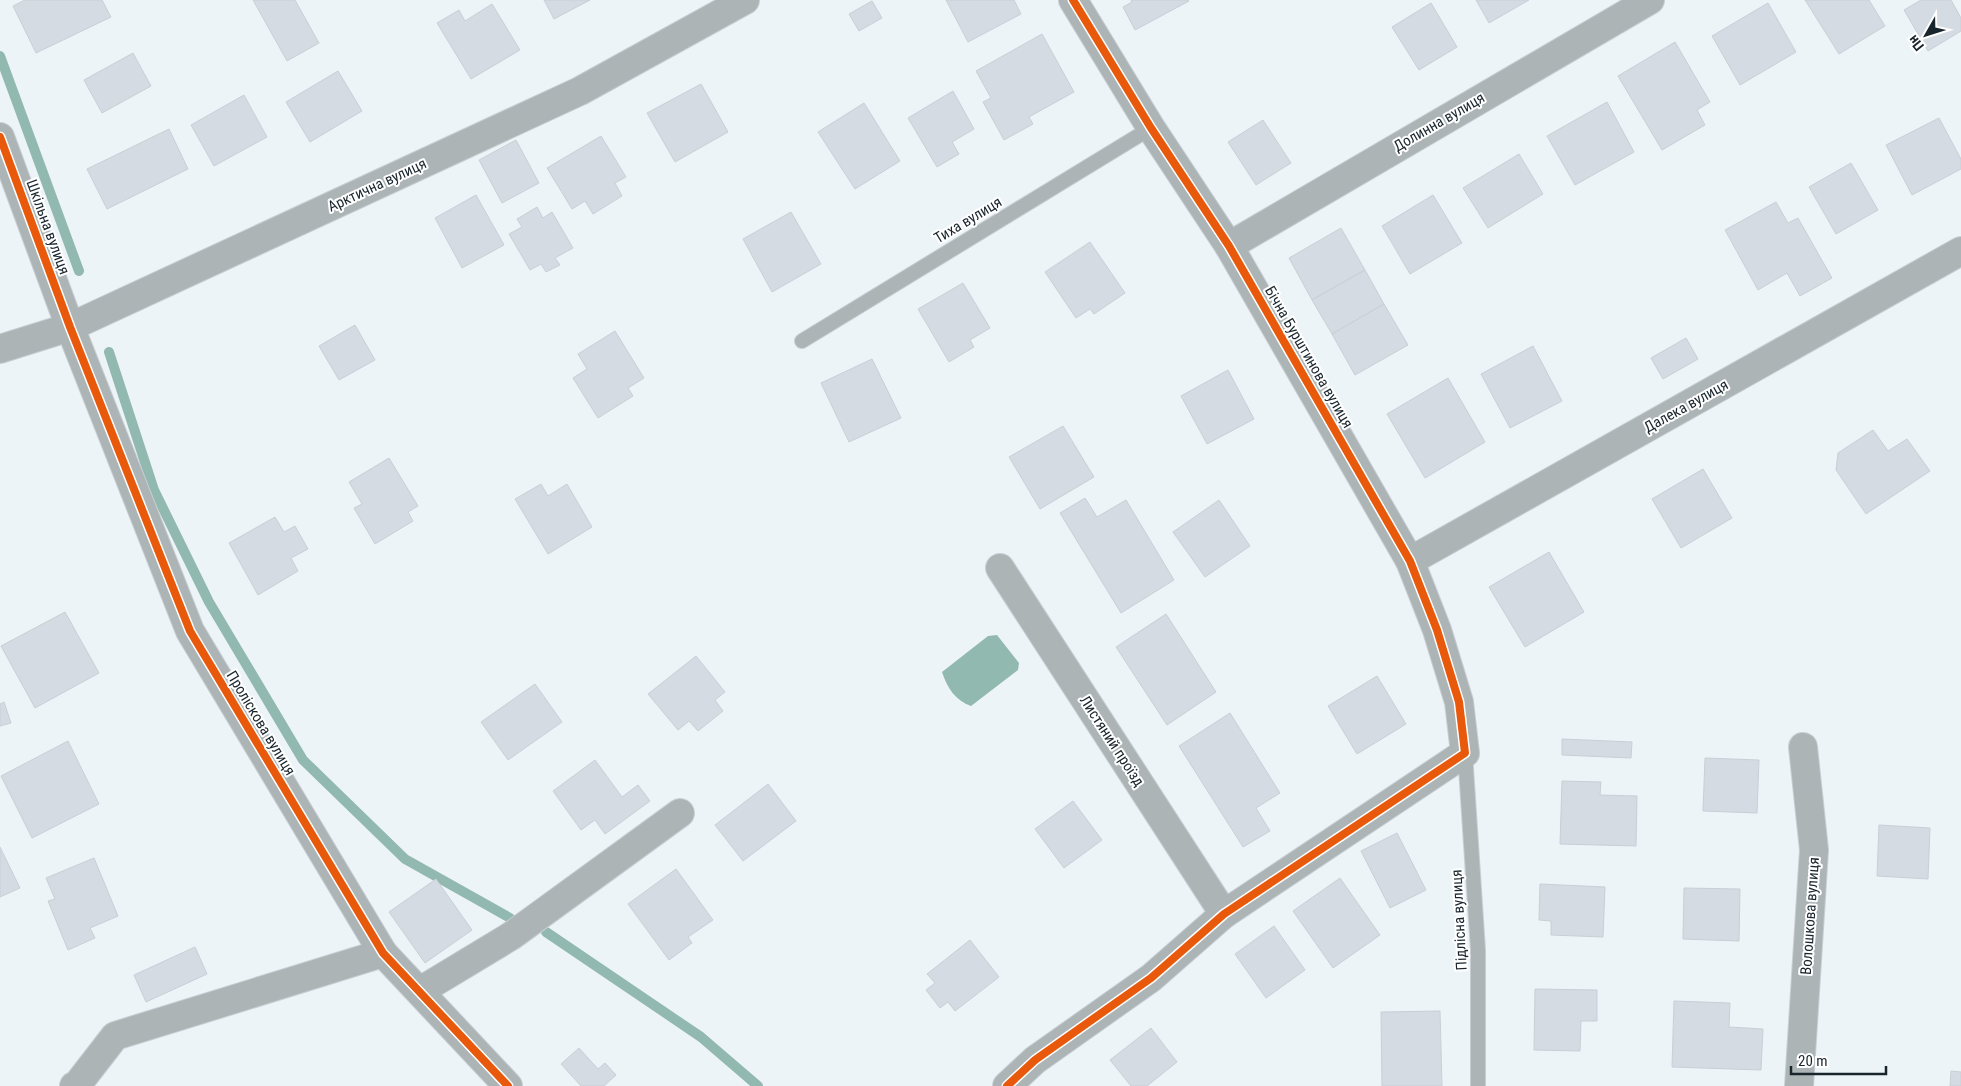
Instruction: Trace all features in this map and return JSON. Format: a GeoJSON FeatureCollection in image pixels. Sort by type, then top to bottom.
{"type":"FeatureCollection","features":[{"type":"Feature","properties":{"kind":"street","name":"Арктична вулиця"},"geometry":{"type":"LineString","coordinates":[[0,349],[70,327],[580,91],[746,0]]}},
{"type":"Feature","properties":{"kind":"street","name":"Бічна Бурштинова вулиця"},"geometry":{"type":"LineString","coordinates":[[1073,0],[1151,128],[1229,246],[1410,561],[1437,630],[1459,702],[1465,752]]}},
{"type":"Feature","properties":{"kind":"street","name":"Долинна вулиця"},"geometry":{"type":"LineString","coordinates":[[1229,246],[1650,0]]}},
{"type":"Feature","properties":{"kind":"street","name":"Шкільна вулиця"},"geometry":{"type":"LineString","coordinates":[[0,137],[70,327]]}},
{"type":"Feature","properties":{"kind":"street","name":"Далека вулиця"},"geometry":{"type":"LineString","coordinates":[[1410,561],[1961,251]]}},
{"type":"Feature","properties":{"kind":"street","name":"Проліскова вулиця"},"geometry":{"type":"LineString","coordinates":[[70,327],[190,631],[383,953],[508,1086]]}},
{"type":"Feature","properties":{"kind":"street","name":"Листяний проїзд"},"geometry":{"type":"LineString","coordinates":[[1000,568],[1224,914]]}},
{"type":"Feature","properties":{"kind":"street","name":"Волошкова вулиця"},"geometry":{"type":"LineString","coordinates":[[1799,1086],[1814,850],[1803,747]]}},
{"type":"Feature","properties":{"kind":"street"},"geometry":{"type":"LineString","coordinates":[[1007,1086],[1035,1060],[1151,978],[1224,914],[1465,752]]}},
{"type":"Feature","properties":{"kind":"street"},"geometry":{"type":"LineString","coordinates":[[420,991],[511,936],[680,813]]}},
{"type":"Feature","properties":{"kind":"street"},"geometry":{"type":"LineString","coordinates":[[74,1086],[77,1085],[115,1036],[383,953]]}},
{"type":"Feature","properties":{"kind":"lane","name":"Тиха вулиця"},"geometry":{"type":"LineString","coordinates":[[802,340],[1151,128]]}},
{"type":"Feature","properties":{"kind":"lane","name":"Підлісна вулиця"},"geometry":{"type":"LineString","coordinates":[[1465,752],[1478,950],[1478,1086]]}},
{"type":"Feature","properties":{"kind":"shaded area"},"geometry":{"type":"Polygon","coordinates":[[[997,635],[1019,663],[1018,670],[971,706],[966,704],[953,693],[942,672],[988,636],[997,635]]]}},
{"type":"Feature","properties":{"kind":"building"},"geometry":{"type":"Polygon","coordinates":[[[25,0],[102,0],[111,17],[36,53],[13,6],[25,0]]]}},
{"type":"Feature","properties":{"kind":"building"},"geometry":{"type":"Polygon","coordinates":[[[253,0],[295,0],[319,43],[287,61],[253,0]]]}},
{"type":"Feature","properties":{"kind":"building"},"geometry":{"type":"Polygon","coordinates":[[[544,0],[590,0],[554,19],[544,0]]]}},
{"type":"Feature","properties":{"kind":"building"},"geometry":{"type":"Polygon","coordinates":[[[946,0],[1014,0],[1021,14],[968,42],[946,0]]]}},
{"type":"Feature","properties":{"kind":"building"},"geometry":{"type":"Polygon","coordinates":[[[1131,0],[1189,1],[1135,30],[1123,7],[1132,2],[1131,0]]]}},
{"type":"Feature","properties":{"kind":"building"},"geometry":{"type":"Polygon","coordinates":[[[1476,0],[1529,0],[1489,23],[1476,0]]]}},
{"type":"Feature","properties":{"kind":"building"},"geometry":{"type":"Polygon","coordinates":[[[1805,0],[1869,0],[1885,26],[1839,54],[1805,0]]]}},
{"type":"Feature","properties":{"kind":"building"},"geometry":{"type":"Polygon","coordinates":[[[1921,0],[1951,0],[1961,18],[1961,31],[1928,51],[1904,10],[1921,0]]]}},
{"type":"Feature","properties":{"kind":"building"},"geometry":{"type":"Polygon","coordinates":[[[872,1],[882,18],[859,31],[849,14],[872,1]]]}},
{"type":"Feature","properties":{"kind":"building"},"geometry":{"type":"Polygon","coordinates":[[[1431,3],[1457,47],[1419,70],[1392,27],[1431,3]]]}},
{"type":"Feature","properties":{"kind":"building"},"geometry":{"type":"Polygon","coordinates":[[[1768,3],[1796,52],[1740,85],[1712,36],[1768,3]]]}},
{"type":"Feature","properties":{"kind":"building"},"geometry":{"type":"Polygon","coordinates":[[[492,4],[520,50],[471,79],[437,23],[459,10],[465,21],[492,4]]]}},
{"type":"Feature","properties":{"kind":"building"},"geometry":{"type":"Polygon","coordinates":[[[1042,34],[1074,92],[1029,117],[1033,124],[1004,140],[983,102],[991,98],[976,71],[1042,34]]]}},
{"type":"Feature","properties":{"kind":"building"},"geometry":{"type":"Polygon","coordinates":[[[1675,42],[1710,102],[1697,110],[1705,125],[1662,150],[1618,76],[1675,42]]]}},
{"type":"Feature","properties":{"kind":"building"},"geometry":{"type":"Polygon","coordinates":[[[133,53],[151,86],[102,113],[84,80],[133,53]]]}},
{"type":"Feature","properties":{"kind":"building"},"geometry":{"type":"Polygon","coordinates":[[[338,71],[362,111],[310,142],[286,102],[338,71]]]}},
{"type":"Feature","properties":{"kind":"building"},"geometry":{"type":"Polygon","coordinates":[[[701,84],[728,132],[675,162],[647,113],[701,84]]]}},
{"type":"Feature","properties":{"kind":"building"},"geometry":{"type":"Polygon","coordinates":[[[953,91],[974,129],[952,142],[959,154],[937,167],[908,118],[953,91]]]}},
{"type":"Feature","properties":{"kind":"building"},"geometry":{"type":"Polygon","coordinates":[[[244,95],[267,137],[214,166],[191,125],[244,95]]]}},
{"type":"Feature","properties":{"kind":"building"},"geometry":{"type":"Polygon","coordinates":[[[1607,102],[1634,152],[1575,185],[1547,136],[1607,102]]]}},
{"type":"Feature","properties":{"kind":"building"},"geometry":{"type":"Polygon","coordinates":[[[864,103],[900,161],[855,189],[818,132],[864,103]]]}},
{"type":"Feature","properties":{"kind":"building"},"geometry":{"type":"Polygon","coordinates":[[[1939,118],[1961,159],[1961,169],[1912,195],[1886,145],[1939,118]]]}},
{"type":"Feature","properties":{"kind":"building"},"geometry":{"type":"Polygon","coordinates":[[[1263,120],[1291,163],[1256,185],[1228,142],[1263,120]]]}},
{"type":"Feature","properties":{"kind":"building"},"geometry":{"type":"Polygon","coordinates":[[[169,129],[188,169],[107,209],[87,169],[169,129]]]}},
{"type":"Feature","properties":{"kind":"building"},"geometry":{"type":"Polygon","coordinates":[[[601,136],[626,177],[615,183],[622,196],[593,214],[585,201],[572,209],[547,168],[601,136]]]}},
{"type":"Feature","properties":{"kind":"building"},"geometry":{"type":"Polygon","coordinates":[[[516,140],[539,183],[502,203],[479,160],[516,140]]]}},
{"type":"Feature","properties":{"kind":"building"},"geometry":{"type":"Polygon","coordinates":[[[1519,154],[1543,194],[1488,228],[1463,188],[1519,154]]]}},
{"type":"Feature","properties":{"kind":"building"},"geometry":{"type":"Polygon","coordinates":[[[1851,163],[1878,210],[1836,234],[1809,187],[1851,163]]]}},
{"type":"Feature","properties":{"kind":"building"},"geometry":{"type":"Polygon","coordinates":[[[476,195],[504,245],[462,268],[435,218],[476,195]]]}},
{"type":"Feature","properties":{"kind":"building"},"geometry":{"type":"Polygon","coordinates":[[[1433,195],[1462,243],[1410,274],[1382,226],[1433,195]]]}},
{"type":"Feature","properties":{"kind":"building"},"geometry":{"type":"Polygon","coordinates":[[[1776,202],[1788,223],[1798,218],[1832,278],[1800,296],[1787,273],[1758,290],[1725,230],[1776,202]]]}},
{"type":"Feature","properties":{"kind":"building"},"geometry":{"type":"Polygon","coordinates":[[[537,207],[543,218],[552,212],[573,248],[555,258],[560,265],[546,272],[541,264],[530,270],[509,234],[522,227],[517,219],[537,207]]]}},
{"type":"Feature","properties":{"kind":"building"},"geometry":{"type":"Polygon","coordinates":[[[791,212],[821,264],[772,292],[743,239],[791,212]]]}},
{"type":"Feature","properties":{"kind":"building"},"geometry":{"type":"Polygon","coordinates":[[[1341,228],[1365,270],[1312,300],[1289,258],[1341,228]]]}},
{"type":"Feature","properties":{"kind":"building"},"geometry":{"type":"Polygon","coordinates":[[[1090,242],[1125,293],[1094,314],[1090,309],[1076,318],[1045,272],[1090,242]]]}},
{"type":"Feature","properties":{"kind":"building"},"geometry":{"type":"Polygon","coordinates":[[[1365,270],[1384,304],[1332,334],[1312,300],[1365,270]]]}},
{"type":"Feature","properties":{"kind":"building"},"geometry":{"type":"Polygon","coordinates":[[[963,283],[990,328],[970,340],[974,347],[949,362],[918,309],[963,283]]]}},
{"type":"Feature","properties":{"kind":"building"},"geometry":{"type":"Polygon","coordinates":[[[1384,304],[1408,345],[1355,375],[1332,334],[1384,304]]]}},
{"type":"Feature","properties":{"kind":"building"},"geometry":{"type":"Polygon","coordinates":[[[355,325],[375,360],[339,380],[319,346],[355,325]]]}},
{"type":"Feature","properties":{"kind":"building"},"geometry":{"type":"Polygon","coordinates":[[[615,331],[644,378],[628,388],[633,396],[598,418],[573,378],[587,369],[578,354],[615,331]]]}},
{"type":"Feature","properties":{"kind":"building"},"geometry":{"type":"Polygon","coordinates":[[[1686,338],[1698,359],[1663,379],[1651,358],[1686,338]]]}},
{"type":"Feature","properties":{"kind":"building"},"geometry":{"type":"Polygon","coordinates":[[[1533,346],[1562,401],[1510,428],[1481,374],[1533,346]]]}},
{"type":"Feature","properties":{"kind":"building"},"geometry":{"type":"Polygon","coordinates":[[[872,359],[901,418],[849,442],[821,383],[872,359]]]}},
{"type":"Feature","properties":{"kind":"building"},"geometry":{"type":"Polygon","coordinates":[[[1228,370],[1254,419],[1207,444],[1181,396],[1228,370]]]}},
{"type":"Feature","properties":{"kind":"building"},"geometry":{"type":"Polygon","coordinates":[[[1448,378],[1485,442],[1425,478],[1387,414],[1448,378]]]}},
{"type":"Feature","properties":{"kind":"building"},"geometry":{"type":"Polygon","coordinates":[[[1063,426],[1094,477],[1040,509],[1009,457],[1063,426]]]}},
{"type":"Feature","properties":{"kind":"building"},"geometry":{"type":"Polygon","coordinates":[[[1873,430],[1888,451],[1907,439],[1930,471],[1866,514],[1836,470],[1838,453],[1873,430]]]}},
{"type":"Feature","properties":{"kind":"building"},"geometry":{"type":"Polygon","coordinates":[[[389,458],[418,506],[408,512],[413,521],[375,544],[354,508],[362,504],[349,482],[389,458]]]}},
{"type":"Feature","properties":{"kind":"building"},"geometry":{"type":"Polygon","coordinates":[[[1703,469],[1732,518],[1681,548],[1652,499],[1703,469]]]}},
{"type":"Feature","properties":{"kind":"building"},"geometry":{"type":"Polygon","coordinates":[[[541,484],[548,496],[567,484],[592,527],[548,554],[515,499],[541,484]]]}},
{"type":"Feature","properties":{"kind":"building"},"geometry":{"type":"Polygon","coordinates":[[[1085,498],[1097,517],[1126,500],[1174,580],[1121,613],[1060,513],[1085,498]]]}},
{"type":"Feature","properties":{"kind":"building"},"geometry":{"type":"Polygon","coordinates":[[[1219,500],[1250,546],[1205,577],[1173,532],[1219,500]]]}},
{"type":"Feature","properties":{"kind":"building"},"geometry":{"type":"Polygon","coordinates":[[[275,517],[284,532],[295,526],[308,549],[291,558],[298,571],[258,595],[229,543],[275,517]]]}},
{"type":"Feature","properties":{"kind":"building"},"geometry":{"type":"Polygon","coordinates":[[[1549,552],[1584,612],[1525,647],[1489,587],[1549,552]]]}},
{"type":"Feature","properties":{"kind":"building"},"geometry":{"type":"Polygon","coordinates":[[[65,612],[99,673],[35,708],[1,646],[65,612]]]}},
{"type":"Feature","properties":{"kind":"building"},"geometry":{"type":"Polygon","coordinates":[[[1166,614],[1216,692],[1167,725],[1116,647],[1166,614]]]}},
{"type":"Feature","properties":{"kind":"building"},"geometry":{"type":"Polygon","coordinates":[[[696,656],[725,692],[715,700],[723,711],[698,731],[689,721],[678,730],[648,694],[696,656]]]}},
{"type":"Feature","properties":{"kind":"building"},"geometry":{"type":"Polygon","coordinates":[[[1377,676],[1406,724],[1357,754],[1328,706],[1377,676]]]}},
{"type":"Feature","properties":{"kind":"building"},"geometry":{"type":"Polygon","coordinates":[[[535,684],[562,722],[508,760],[481,722],[535,684]]]}},
{"type":"Feature","properties":{"kind":"building"},"geometry":{"type":"Polygon","coordinates":[[[4,702],[11,723],[0,726],[0,704],[4,702]]]}},
{"type":"Feature","properties":{"kind":"building"},"geometry":{"type":"Polygon","coordinates":[[[1230,713],[1280,793],[1256,808],[1270,831],[1243,847],[1179,746],[1230,713]]]}},
{"type":"Feature","properties":{"kind":"building"},"geometry":{"type":"Polygon","coordinates":[[[1562,739],[1632,742],[1631,758],[1562,755],[1562,739]]]}},
{"type":"Feature","properties":{"kind":"building"},"geometry":{"type":"Polygon","coordinates":[[[68,741],[99,804],[32,838],[1,776],[68,741]]]}},
{"type":"Feature","properties":{"kind":"building"},"geometry":{"type":"Polygon","coordinates":[[[1705,758],[1759,760],[1757,813],[1703,811],[1705,758]]]}},
{"type":"Feature","properties":{"kind":"building"},"geometry":{"type":"Polygon","coordinates":[[[595,760],[622,797],[638,785],[650,801],[605,834],[595,820],[581,830],[553,791],[595,760]]]}},
{"type":"Feature","properties":{"kind":"building"},"geometry":{"type":"Polygon","coordinates":[[[1562,781],[1601,782],[1600,795],[1637,796],[1636,846],[1560,844],[1562,781]]]}},
{"type":"Feature","properties":{"kind":"building"},"geometry":{"type":"Polygon","coordinates":[[[768,784],[796,821],[743,861],[715,825],[768,784]]]}},
{"type":"Feature","properties":{"kind":"building"},"geometry":{"type":"Polygon","coordinates":[[[1073,801],[1102,840],[1064,868],[1035,829],[1073,801]]]}},
{"type":"Feature","properties":{"kind":"building"},"geometry":{"type":"Polygon","coordinates":[[[1879,825],[1930,828],[1928,879],[1877,876],[1879,825]]]}},
{"type":"Feature","properties":{"kind":"building"},"geometry":{"type":"Polygon","coordinates":[[[1397,833],[1426,890],[1390,908],[1361,851],[1397,833]]]}},
{"type":"Feature","properties":{"kind":"building"},"geometry":{"type":"Polygon","coordinates":[[[0,847],[20,888],[0,897],[0,847]]]}},
{"type":"Feature","properties":{"kind":"building"},"geometry":{"type":"Polygon","coordinates":[[[94,858],[118,916],[90,928],[95,938],[68,950],[48,901],[55,899],[46,878],[94,858]]]}},
{"type":"Feature","properties":{"kind":"building"},"geometry":{"type":"Polygon","coordinates":[[[676,869],[713,920],[688,937],[692,943],[669,960],[628,904],[676,869]]]}},
{"type":"Feature","properties":{"kind":"building"},"geometry":{"type":"Polygon","coordinates":[[[1340,878],[1380,935],[1333,968],[1293,911],[1340,878]]]}},
{"type":"Feature","properties":{"kind":"building"},"geometry":{"type":"Polygon","coordinates":[[[436,879],[472,930],[425,963],[389,912],[436,879]]]}},
{"type":"Feature","properties":{"kind":"building"},"geometry":{"type":"Polygon","coordinates":[[[1540,884],[1605,887],[1603,937],[1551,935],[1551,921],[1539,920],[1540,884]]]}},
{"type":"Feature","properties":{"kind":"building"},"geometry":{"type":"Polygon","coordinates":[[[1684,888],[1740,889],[1739,941],[1683,939],[1684,888]]]}},
{"type":"Feature","properties":{"kind":"building"},"geometry":{"type":"Polygon","coordinates":[[[1274,926],[1305,970],[1266,998],[1235,954],[1274,926]]]}},
{"type":"Feature","properties":{"kind":"building"},"geometry":{"type":"Polygon","coordinates":[[[970,940],[999,977],[955,1011],[948,1002],[940,1008],[926,990],[935,983],[927,974],[970,940]]]}},
{"type":"Feature","properties":{"kind":"building"},"geometry":{"type":"Polygon","coordinates":[[[195,947],[207,974],[146,1002],[134,975],[195,947]]]}},
{"type":"Feature","properties":{"kind":"building"},"geometry":{"type":"Polygon","coordinates":[[[1535,989],[1597,990],[1597,1021],[1581,1021],[1580,1051],[1534,1050],[1535,989]]]}},
{"type":"Feature","properties":{"kind":"building"},"geometry":{"type":"Polygon","coordinates":[[[1674,1001],[1730,1003],[1729,1027],[1763,1029],[1761,1070],[1672,1067],[1674,1001]]]}},
{"type":"Feature","properties":{"kind":"building"},"geometry":{"type":"Polygon","coordinates":[[[1440,1011],[1442,1086],[1382,1086],[1381,1012],[1440,1011]]]}},
{"type":"Feature","properties":{"kind":"building"},"geometry":{"type":"Polygon","coordinates":[[[1151,1028],[1177,1062],[1147,1086],[1131,1086],[1110,1060],[1151,1028]]]}},
{"type":"Feature","properties":{"kind":"building"},"geometry":{"type":"Polygon","coordinates":[[[579,1048],[598,1069],[605,1063],[616,1075],[604,1086],[581,1086],[561,1064],[579,1048]]]}},
{"type":"Feature","properties":{"kind":"building"},"geometry":{"type":"Polygon","coordinates":[[[1951,1071],[1961,1072],[1961,1086],[1950,1086],[1951,1071]]]}},
{"type":"Feature","properties":{"kind":"waterway"},"geometry":{"type":"LineString","coordinates":[[0,56],[79,271]]}},
{"type":"Feature","properties":{"kind":"waterway"},"geometry":{"type":"LineString","coordinates":[[109,352],[154,490],[209,602],[303,760],[405,859],[510,918]]}},
{"type":"Feature","properties":{"kind":"waterway"},"geometry":{"type":"LineString","coordinates":[[546,932],[701,1037],[758,1086]]}},
{"type":"Feature","properties":{"kind":"cycle path"},"geometry":{"type":"LineString","coordinates":[[1007,1086],[1035,1060],[1151,978],[1224,914],[1465,753],[1459,702],[1437,630],[1410,561],[1229,246],[1151,128],[1073,0]]}},
{"type":"Feature","properties":{"kind":"cycle path"},"geometry":{"type":"LineString","coordinates":[[0,137],[70,327],[190,631],[383,953],[508,1086]]}}]}
